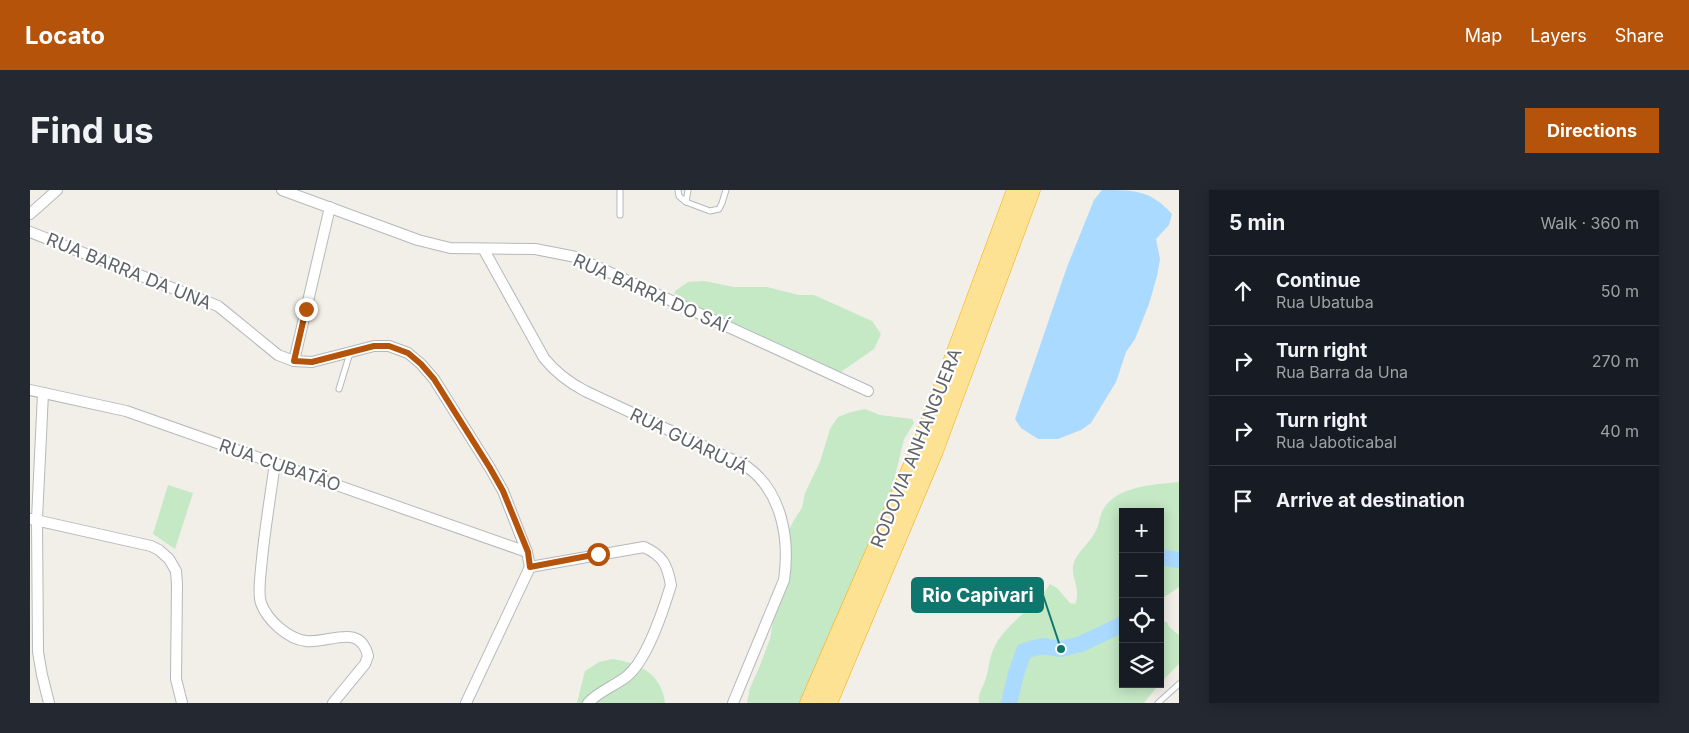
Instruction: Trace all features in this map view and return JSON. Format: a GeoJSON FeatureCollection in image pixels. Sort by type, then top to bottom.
{"type":"FeatureCollection","features":[{"type":"Feature","properties":{"kind":"highway","name":"RODOVIA ANHANGUERA"},"geometry":{"type":"LineString","coordinates":[[809,703],[920,446],[1016,190]]}},
{"type":"Feature","properties":{"kind":"highway","name":"RODOVIA ANHANGUERA"},"geometry":{"type":"LineString","coordinates":[[828,703],[934,451],[1031,190]]}},
{"type":"Feature","properties":{"kind":"street"},"geometry":{"type":"LineString","coordinates":[[30,214],[57,190]]}},
{"type":"Feature","properties":{"kind":"street","name":"RUA BARRA DO SAÍ"},"geometry":{"type":"LineString","coordinates":[[282,190],[418,240],[450,248],[484,250],[535,249],[576,257],[868,391]]}},
{"type":"Feature","properties":{"kind":"street"},"geometry":{"type":"LineString","coordinates":[[294,361],[330,207]]}},
{"type":"Feature","properties":{"kind":"street","name":"RUA BARRA DA UNA"},"geometry":{"type":"LineString","coordinates":[[30,232],[218,306],[278,355],[294,361],[312,362],[374,346],[389,346],[408,353],[434,379],[490,468],[503,491],[528,552],[530,567]]}},
{"type":"Feature","properties":{"kind":"street","name":"RUA GUARUJÁ"},"geometry":{"type":"LineString","coordinates":[[484,250],[544,358],[554,371],[585,391],[746,466],[756,473],[773,496],[786,537],[787,559],[784,580],[733,703]]}},
{"type":"Feature","properties":{"kind":"street","name":"RUA CUBATÃO"},"geometry":{"type":"LineString","coordinates":[[30,390],[126,411],[528,552]]}},
{"type":"Feature","properties":{"kind":"street"},"geometry":{"type":"LineString","coordinates":[[42,393],[33,519],[34,651],[49,703]]}},
{"type":"Feature","properties":{"kind":"street"},"geometry":{"type":"LineString","coordinates":[[275,464],[263,540],[260,584],[261,603],[276,624],[295,638],[308,642],[354,637],[360,641],[367,652],[367,660],[333,703]]}},
{"type":"Feature","properties":{"kind":"street"},"geometry":{"type":"LineString","coordinates":[[33,519],[138,542],[160,550],[169,559],[176,571],[176,679],[182,703]]}},
{"type":"Feature","properties":{"kind":"street"},"geometry":{"type":"LineString","coordinates":[[466,703],[530,567],[644,547],[660,556],[664,561],[671,585],[643,657],[636,668],[588,703]]}},
{"type":"Feature","properties":{"kind":"lane"},"geometry":{"type":"LineString","coordinates":[[620,190],[620,216]]}},
{"type":"Feature","properties":{"kind":"lane"},"geometry":{"type":"LineString","coordinates":[[678,190],[679,196],[686,202],[710,211],[718,209],[726,190]]}},
{"type":"Feature","properties":{"kind":"lane"},"geometry":{"type":"LineString","coordinates":[[686,202],[688,190]]}},
{"type":"Feature","properties":{"kind":"lane"},"geometry":{"type":"LineString","coordinates":[[339,389],[350,352]]}},
{"type":"Feature","properties":{"kind":"lane"},"geometry":{"type":"LineString","coordinates":[[1158,703],[1179,684]]}},
{"type":"Feature","properties":{"kind":"green space"},"geometry":{"type":"Polygon","coordinates":[[[704,281],[734,287],[767,287],[799,295],[814,295],[872,321],[881,334],[874,349],[835,376],[672,306],[675,291],[688,282],[704,281]]]}},
{"type":"Feature","properties":{"kind":"green space"},"geometry":{"type":"Polygon","coordinates":[[[865,409],[880,415],[912,419],[914,423],[904,439],[894,480],[895,487],[804,703],[747,703],[750,688],[770,639],[776,605],[784,582],[787,534],[802,508],[805,493],[820,462],[830,429],[838,417],[865,409]]]}},
{"type":"Feature","properties":{"kind":"green space"},"geometry":{"type":"Polygon","coordinates":[[[1179,482],[1179,587],[1164,597],[1164,508],[1119,508],[1119,688],[1156,688],[1144,703],[979,703],[991,656],[1005,631],[1037,601],[1050,584],[1057,588],[1070,603],[1075,604],[1077,593],[1073,572],[1074,562],[1096,531],[1102,512],[1116,496],[1125,491],[1179,482]]]}},
{"type":"Feature","properties":{"kind":"green space"},"geometry":{"type":"Polygon","coordinates":[[[168,485],[193,493],[175,549],[153,534],[168,485]]]}},
{"type":"Feature","properties":{"kind":"green space"},"geometry":{"type":"Polygon","coordinates":[[[1164,622],[1167,622],[1169,627],[1179,635],[1179,664],[1164,679],[1164,622]]]}},
{"type":"Feature","properties":{"kind":"green space"},"geometry":{"type":"Polygon","coordinates":[[[613,659],[640,667],[654,677],[663,693],[665,703],[577,703],[585,671],[599,662],[613,659]]]}},
{"type":"Feature","properties":{"kind":"water"},"geometry":{"type":"Polygon","coordinates":[[[1102,190],[1124,190],[1141,193],[1156,200],[1172,214],[1169,225],[1156,239],[1160,259],[1157,276],[1149,304],[1135,339],[1126,352],[1116,382],[1091,423],[1081,430],[1058,439],[1038,439],[1021,428],[1015,419],[1067,267],[1094,200],[1102,190]]]}},
{"type":"Feature","properties":{"kind":"waterway"},"geometry":{"type":"LineString","coordinates":[[1164,558],[1179,560]]}},
{"type":"Feature","properties":{"kind":"waterway"},"geometry":{"type":"LineString","coordinates":[[1009,703],[1024,651],[1042,646],[1061,649],[1081,644],[1119,626]]}},
{"type":"Feature","properties":{"kind":"place","name":"Rio Capivari"},"geometry":{"type":"Point","coordinates":[1061,649]}},
{"type":"Feature","properties":{"kind":"route"},"geometry":{"type":"LineString","coordinates":[[306,309],[294,361],[312,362],[374,346],[389,346],[408,353],[421,364],[434,379],[503,491],[528,552],[530,567],[598,554]]}}]}
